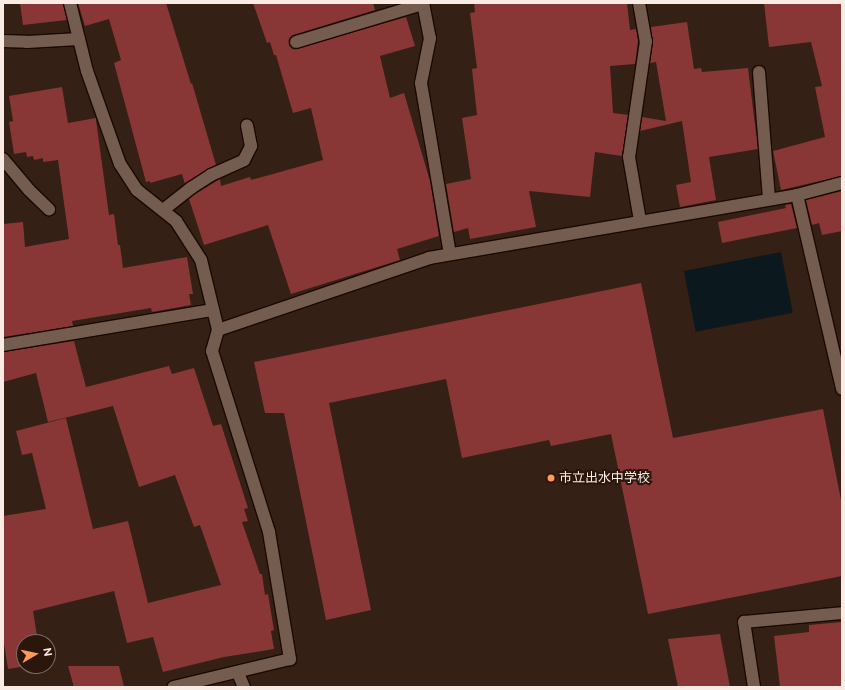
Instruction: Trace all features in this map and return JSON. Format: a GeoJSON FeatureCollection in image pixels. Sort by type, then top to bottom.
{"type":"FeatureCollection","features":[{"type":"Feature","properties":{"kind":"street"},"geometry":{"type":"LineString","coordinates":[[70,3],[87,71],[120,164],[137,190],[176,220],[201,260],[218,330],[212,350],[269,532],[290,659],[238,673],[173,687]]}},
{"type":"Feature","properties":{"kind":"street"},"geometry":{"type":"LineString","coordinates":[[296,42],[423,3],[430,38],[421,83],[450,254]]}},
{"type":"Feature","properties":{"kind":"street"},"geometry":{"type":"LineString","coordinates":[[639,3],[646,40],[629,157],[640,221]]}},
{"type":"Feature","properties":{"kind":"street"},"geometry":{"type":"LineString","coordinates":[[3,41],[27,42],[79,40]]}},
{"type":"Feature","properties":{"kind":"street"},"geometry":{"type":"LineString","coordinates":[[759,72],[769,199]]}},
{"type":"Feature","properties":{"kind":"street"},"geometry":{"type":"LineString","coordinates":[[163,210],[191,188],[211,175],[244,160],[251,146],[247,125]]}},
{"type":"Feature","properties":{"kind":"street"},"geometry":{"type":"LineString","coordinates":[[3,159],[29,190],[49,209]]}},
{"type":"Feature","properties":{"kind":"street"},"geometry":{"type":"LineString","coordinates":[[218,330],[429,258],[797,195],[842,183]]}},
{"type":"Feature","properties":{"kind":"street"},"geometry":{"type":"LineString","coordinates":[[797,195],[842,389]]}},
{"type":"Feature","properties":{"kind":"street"},"geometry":{"type":"LineString","coordinates":[[3,344],[213,310]]}},
{"type":"Feature","properties":{"kind":"street"},"geometry":{"type":"LineString","coordinates":[[754,687],[744,622],[842,613]]}},
{"type":"Feature","properties":{"kind":"street"},"geometry":{"type":"LineString","coordinates":[[238,673],[244,687]]}},
{"type":"Feature","properties":{"kind":"shaded area"},"geometry":{"type":"Polygon","coordinates":[[[781,252],[793,313],[696,332],[684,271],[781,252]]]}},
{"type":"Feature","properties":{"kind":"building"},"geometry":{"type":"Polygon","coordinates":[[[20,3],[63,3],[67,20],[23,25],[20,3]]]}},
{"type":"Feature","properties":{"kind":"building"},"geometry":{"type":"Polygon","coordinates":[[[78,3],[166,3],[191,84],[192,83],[216,165],[185,184],[182,174],[150,183],[150,181],[146,182],[114,63],[121,60],[109,19],[85,26],[78,3]]]}},
{"type":"Feature","properties":{"kind":"building"},"geometry":{"type":"Polygon","coordinates":[[[253,3],[373,3],[375,10],[293,35],[289,40],[289,44],[295,49],[406,17],[415,46],[380,56],[390,98],[404,93],[430,181],[439,236],[397,249],[400,260],[291,294],[268,225],[204,245],[189,199],[195,194],[220,179],[221,186],[250,177],[251,180],[323,160],[311,108],[293,113],[276,55],[274,55],[270,42],[267,43],[253,3]]]}},
{"type":"Feature","properties":{"kind":"building"},"geometry":{"type":"Polygon","coordinates":[[[474,3],[627,3],[630,30],[636,29],[638,41],[635,64],[610,66],[613,113],[628,115],[622,156],[595,152],[590,197],[529,191],[536,227],[470,239],[468,228],[454,232],[446,184],[471,179],[462,118],[477,115],[472,69],[477,68],[470,13],[475,12],[474,3]]]}},
{"type":"Feature","properties":{"kind":"building"},"geometry":{"type":"Polygon","coordinates":[[[764,3],[842,3],[842,176],[781,190],[773,151],[825,137],[815,87],[822,86],[811,42],[769,47],[764,3]]]}},
{"type":"Feature","properties":{"kind":"building"},"geometry":{"type":"Polygon","coordinates":[[[687,22],[694,69],[701,68],[702,72],[748,68],[758,149],[709,157],[716,200],[680,207],[676,185],[691,182],[682,121],[640,131],[642,117],[666,121],[656,62],[650,63],[653,42],[651,27],[687,22]]]}},
{"type":"Feature","properties":{"kind":"building"},"geometry":{"type":"Polygon","coordinates":[[[62,87],[68,123],[96,118],[109,215],[114,214],[123,268],[187,257],[193,294],[189,294],[191,305],[152,312],[151,308],[72,321],[73,326],[3,337],[3,224],[23,222],[25,247],[69,239],[58,160],[43,162],[43,158],[34,160],[33,156],[27,157],[26,152],[14,154],[9,122],[13,121],[9,96],[62,87]]]}},
{"type":"Feature","properties":{"kind":"building"},"geometry":{"type":"Polygon","coordinates":[[[842,191],[842,231],[822,235],[819,223],[812,225],[806,200],[842,191]]]}},
{"type":"Feature","properties":{"kind":"building"},"geometry":{"type":"Polygon","coordinates":[[[791,204],[797,228],[722,243],[718,222],[786,208],[785,205],[791,204]]]}},
{"type":"Feature","properties":{"kind":"building"},"geometry":{"type":"Polygon","coordinates":[[[641,283],[673,438],[823,409],[842,505],[842,576],[648,614],[611,434],[551,446],[549,440],[462,458],[446,379],[329,403],[371,610],[326,620],[284,413],[265,413],[254,362],[641,283]]]}},
{"type":"Feature","properties":{"kind":"building"},"geometry":{"type":"Polygon","coordinates":[[[74,341],[86,387],[169,366],[172,374],[194,368],[213,426],[221,424],[248,508],[244,509],[248,521],[242,522],[260,574],[262,574],[265,595],[268,594],[274,630],[271,631],[274,649],[224,657],[163,672],[153,637],[127,643],[114,591],[33,611],[37,634],[16,634],[16,668],[8,669],[3,637],[3,516],[46,509],[32,453],[22,455],[16,431],[66,418],[93,529],[128,521],[148,603],[221,585],[200,525],[194,527],[175,475],[139,487],[113,406],[48,422],[36,373],[3,382],[3,352],[74,341]]]}},
{"type":"Feature","properties":{"kind":"building"},"geometry":{"type":"Polygon","coordinates":[[[842,622],[842,687],[780,687],[774,636],[809,632],[809,625],[842,622]]]}},
{"type":"Feature","properties":{"kind":"building"},"geometry":{"type":"Polygon","coordinates":[[[720,634],[730,687],[678,687],[668,639],[720,634]]]}},
{"type":"Feature","properties":{"kind":"building"},"geometry":{"type":"Polygon","coordinates":[[[68,666],[119,666],[124,687],[74,687],[68,666]]]}},
{"type":"Feature","properties":{"kind":"place","name":"市立出水中学校"},"geometry":{"type":"Point","coordinates":[551,478]}}]}
